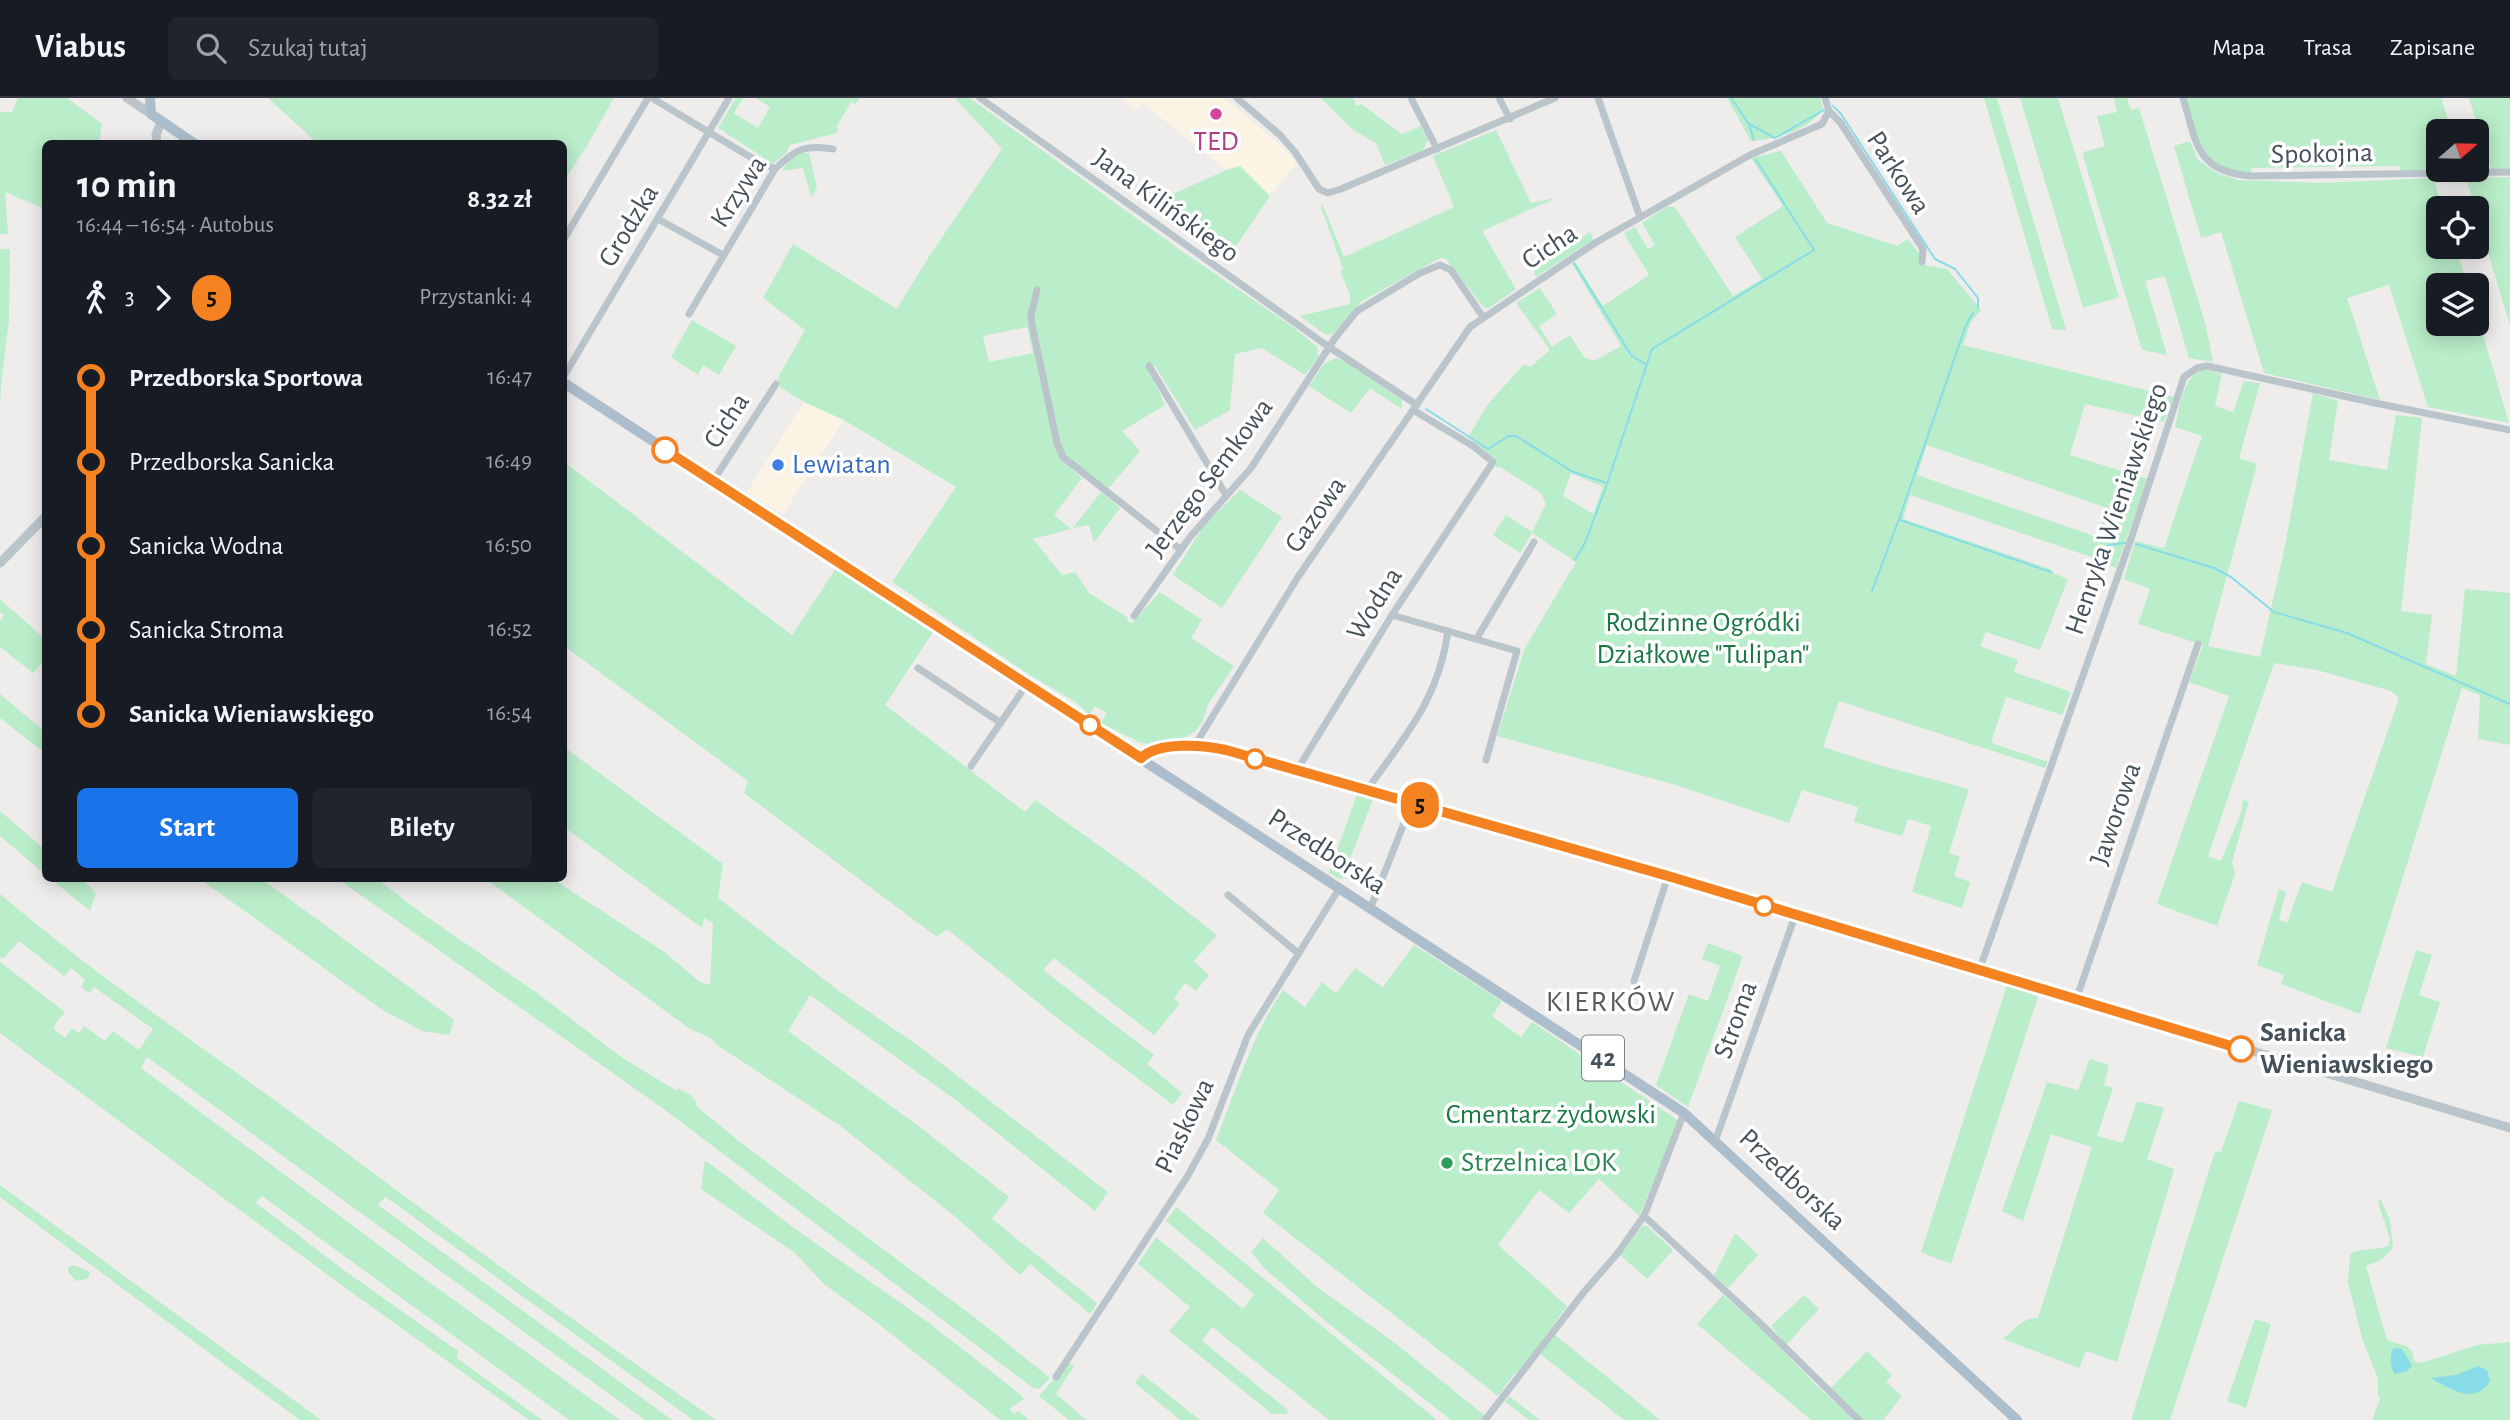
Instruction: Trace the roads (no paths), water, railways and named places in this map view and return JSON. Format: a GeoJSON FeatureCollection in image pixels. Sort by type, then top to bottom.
{"type":"FeatureCollection","features":[{"type":"Feature","properties":{"kind":"main road"},"geometry":{"type":"LineString","coordinates":[[150,98],[151,114],[189,140]]}},
{"type":"Feature","properties":{"kind":"main road","name":"Przedborska"},"geometry":{"type":"LineString","coordinates":[[567,385],[1685,1113],[2017,1420]]}},
{"type":"Feature","properties":{"kind":"street"},"geometry":{"type":"LineString","coordinates":[[127,98],[151,114]]}},
{"type":"Feature","properties":{"kind":"street"},"geometry":{"type":"LineString","coordinates":[[567,234],[650,98],[710,131],[757,162],[775,169]]}},
{"type":"Feature","properties":{"kind":"street","name":"Grodzka"},"geometry":{"type":"LineString","coordinates":[[567,371],[729,98]]}},
{"type":"Feature","properties":{"kind":"street","name":"Jana Kilińskiego"},"geometry":{"type":"LineString","coordinates":[[980,98],[1329,347]]}},
{"type":"Feature","properties":{"kind":"street"},"geometry":{"type":"LineString","coordinates":[[1237,98],[1280,135],[1323,192],[1341,189],[1555,98]]}},
{"type":"Feature","properties":{"kind":"street"},"geometry":{"type":"LineString","coordinates":[[1411,98],[1437,149]]}},
{"type":"Feature","properties":{"kind":"street"},"geometry":{"type":"LineString","coordinates":[[1499,98],[1510,119]]}},
{"type":"Feature","properties":{"kind":"street"},"geometry":{"type":"LineString","coordinates":[[1598,98],[1640,217]]}},
{"type":"Feature","properties":{"kind":"street","name":"Parkowa"},"geometry":{"type":"LineString","coordinates":[[1825,98],[1828,115],[1840,122],[1923,249],[1922,262]]}},
{"type":"Feature","properties":{"kind":"street","name":"Spokojna"},"geometry":{"type":"LineString","coordinates":[[2183,98],[2198,147],[2213,166],[2229,173],[2252,176],[2510,172]]}},
{"type":"Feature","properties":{"kind":"street","name":"Cicha"},"geometry":{"type":"LineString","coordinates":[[1483,317],[1595,243],[1750,155],[1822,124],[1828,115]]}},
{"type":"Feature","properties":{"kind":"street"},"geometry":{"type":"LineString","coordinates":[[157,140],[161,121]]}},
{"type":"Feature","properties":{"kind":"street","name":"Krzywa"},"geometry":{"type":"LineString","coordinates":[[689,314],[775,169],[794,152],[805,147],[832,149]]}},
{"type":"Feature","properties":{"kind":"street","name":"Krzywa"},"geometry":{"type":"LineString","coordinates":[[658,219],[723,255]]}},
{"type":"Feature","properties":{"kind":"street"},"geometry":{"type":"LineString","coordinates":[[1415,408],[1329,347],[1361,308],[1435,266],[1445,266],[1451,270],[1483,317]]}},
{"type":"Feature","properties":{"kind":"street"},"geometry":{"type":"LineString","coordinates":[[1037,290],[1031,315],[1032,324],[1057,443],[1063,457],[1181,550]]}},
{"type":"Feature","properties":{"kind":"street","name":"Gazowa"},"geometry":{"type":"LineString","coordinates":[[1195,745],[1298,577],[1465,333],[1483,317]]}},
{"type":"Feature","properties":{"kind":"street","name":"Jerzego Semkowa"},"geometry":{"type":"LineString","coordinates":[[1134,616],[1181,550],[1251,468],[1329,347]]}},
{"type":"Feature","properties":{"kind":"street"},"geometry":{"type":"LineString","coordinates":[[1149,366],[1226,495]]}},
{"type":"Feature","properties":{"kind":"street","name":"Henryka Wieniawskiego"},"geometry":{"type":"LineString","coordinates":[[1979,971],[2132,536],[2184,377],[2197,368],[2207,366],[2510,430]]}},
{"type":"Feature","properties":{"kind":"street","name":"Cicha"},"geometry":{"type":"LineString","coordinates":[[713,481],[776,384]]}},
{"type":"Feature","properties":{"kind":"street","name":"Wodna"},"geometry":{"type":"LineString","coordinates":[[1297,771],[1392,615],[1493,462],[1415,408]]}},
{"type":"Feature","properties":{"kind":"street"},"geometry":{"type":"LineString","coordinates":[[0,563],[42,520]]}},
{"type":"Feature","properties":{"kind":"street"},"geometry":{"type":"LineString","coordinates":[[1477,638],[1534,542]]}},
{"type":"Feature","properties":{"kind":"street"},"geometry":{"type":"LineString","coordinates":[[1392,615],[1517,651],[1486,760]]}},
{"type":"Feature","properties":{"kind":"street"},"geometry":{"type":"LineString","coordinates":[[1367,790],[1432,694],[1444,657],[1448,631]]}},
{"type":"Feature","properties":{"kind":"street","name":"Jaworowa"},"geometry":{"type":"LineString","coordinates":[[2076,1000],[2198,644]]}},
{"type":"Feature","properties":{"kind":"street"},"geometry":{"type":"LineString","coordinates":[[918,668],[1000,723]]}},
{"type":"Feature","properties":{"kind":"street"},"geometry":{"type":"LineString","coordinates":[[971,766],[1027,684]]}},
{"type":"Feature","properties":{"kind":"street"},"geometry":{"type":"LineString","coordinates":[[1141,758],[1150,752],[1195,745],[1226,750],[1668,876],[2510,1128]]}},
{"type":"Feature","properties":{"kind":"street"},"geometry":{"type":"LineString","coordinates":[[1371,907],[1412,803]]}},
{"type":"Feature","properties":{"kind":"street"},"geometry":{"type":"LineString","coordinates":[[1634,981],[1668,876]]}},
{"type":"Feature","properties":{"kind":"street","name":"Piaskowa"},"geometry":{"type":"LineString","coordinates":[[1056,1377],[1187,1177],[1208,1139],[1248,1035],[1340,887]]}},
{"type":"Feature","properties":{"kind":"street"},"geometry":{"type":"LineString","coordinates":[[1228,895],[1298,953]]}},
{"type":"Feature","properties":{"kind":"street","name":"Stroma"},"geometry":{"type":"LineString","coordinates":[[1716,1139],[1796,916]]}},
{"type":"Feature","properties":{"kind":"street"},"geometry":{"type":"LineString","coordinates":[[1485,1420],[1644,1216],[1685,1113]]}},
{"type":"Feature","properties":{"kind":"street"},"geometry":{"type":"LineString","coordinates":[[1644,1216],[1757,1320],[1859,1420]]}},
{"type":"Feature","properties":{"kind":"water"},"geometry":{"type":"Polygon","coordinates":[[[2394,1348],[2402,1349],[2412,1366],[2407,1371],[2394,1374],[2391,1354],[2394,1348]]]}},
{"type":"Feature","properties":{"kind":"water"},"geometry":{"type":"Polygon","coordinates":[[[2478,1366],[2487,1370],[2490,1381],[2484,1389],[2476,1393],[2461,1393],[2430,1378],[2456,1375],[2478,1366]]]}},
{"type":"Feature","properties":{"kind":"waterway"},"geometry":{"type":"LineString","coordinates":[[1731,98],[1749,124],[1775,138],[1824,110]]}},
{"type":"Feature","properties":{"kind":"waterway"},"geometry":{"type":"LineString","coordinates":[[1833,106],[1841,114],[1935,259],[1955,269],[1978,298],[1978,307]]}},
{"type":"Feature","properties":{"kind":"waterway"},"geometry":{"type":"LineString","coordinates":[[1749,124],[1754,140]]}},
{"type":"Feature","properties":{"kind":"waterway"},"geometry":{"type":"LineString","coordinates":[[1575,560],[1585,543],[1606,487],[1652,349],[1814,250],[1756,160]]}},
{"type":"Feature","properties":{"kind":"waterway"},"geometry":{"type":"LineString","coordinates":[[1574,263],[1631,355],[1645,364]]}},
{"type":"Feature","properties":{"kind":"waterway"},"geometry":{"type":"LineString","coordinates":[[1872,591],[1966,325],[1973,313]]}},
{"type":"Feature","properties":{"kind":"waterway"},"geometry":{"type":"LineString","coordinates":[[1426,409],[1488,449],[1509,436],[1516,436],[1573,472],[1607,483]]}},
{"type":"Feature","properties":{"kind":"waterway"},"geometry":{"type":"LineString","coordinates":[[1900,520],[2051,572]]}},
{"type":"Feature","properties":{"kind":"waterway"},"geometry":{"type":"LineString","coordinates":[[2108,545],[2126,543]]}},
{"type":"Feature","properties":{"kind":"waterway"},"geometry":{"type":"LineString","coordinates":[[2136,544],[2214,568],[2231,577],[2274,612],[2347,633],[2510,704]]}},
{"type":"Feature","properties":{"kind":"place","name":"TED"},"geometry":{"type":"Point","coordinates":[1216,114]}},
{"type":"Feature","properties":{"kind":"place","name":"Lewiatan"},"geometry":{"type":"Point","coordinates":[778,465]}},
{"type":"Feature","properties":{"kind":"place","name":"Sanicka Wieniawskiego"},"geometry":{"type":"Point","coordinates":[2241,1049]}},
{"type":"Feature","properties":{"kind":"place","name":"Strzelnica LOK"},"geometry":{"type":"Point","coordinates":[1447,1163]}},
{"type":"Feature","properties":{"kind":"district","name":"KIERKÓW"},"geometry":{"type":"Point","coordinates":[1611,1002]}},
{"type":"Feature","properties":{"kind":"park label","name":"Rodzinne Ogródki Działkowe \"Tulipan\""},"geometry":{"type":"Point","coordinates":[1703,639]}},
{"type":"Feature","properties":{"kind":"park label","name":"Cmentarz żydowski"},"geometry":{"type":"Point","coordinates":[1551,1115]}}]}
